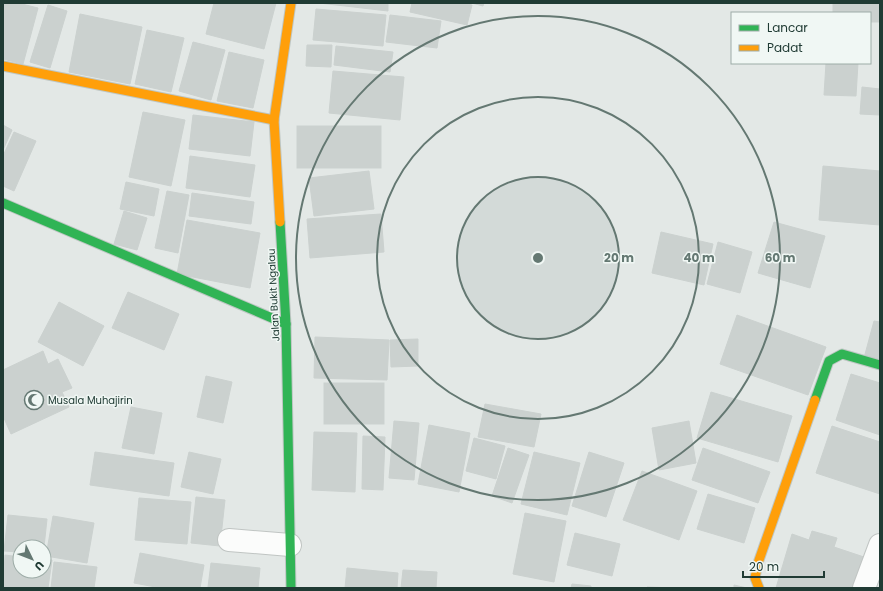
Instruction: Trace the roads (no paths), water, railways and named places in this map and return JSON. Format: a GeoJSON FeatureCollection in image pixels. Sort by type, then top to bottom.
{"type":"FeatureCollection","features":[{"type":"Feature","properties":{"kind":"street","name":"Jalan Bukit Ngalau"},"geometry":{"type":"LineString","coordinates":[[291,3],[274,120],[286,324],[291,588]]}},
{"type":"Feature","properties":{"kind":"street"},"geometry":{"type":"LineString","coordinates":[[3,66],[274,120]]}},
{"type":"Feature","properties":{"kind":"street"},"geometry":{"type":"LineString","coordinates":[[3,203],[286,324]]}},
{"type":"Feature","properties":{"kind":"street"},"geometry":{"type":"LineString","coordinates":[[759,588],[756,585],[754,573],[829,361],[842,354],[880,365]]}},
{"type":"Feature","properties":{"kind":"street"},"geometry":{"type":"LineString","coordinates":[[228,540],[290,545]]}},
{"type":"Feature","properties":{"kind":"street"},"geometry":{"type":"LineString","coordinates":[[864,588],[880,545]]}},
{"type":"Feature","properties":{"kind":"place","name":"Musala Muhajirin"},"geometry":{"type":"Point","coordinates":[34,400]}}]}
